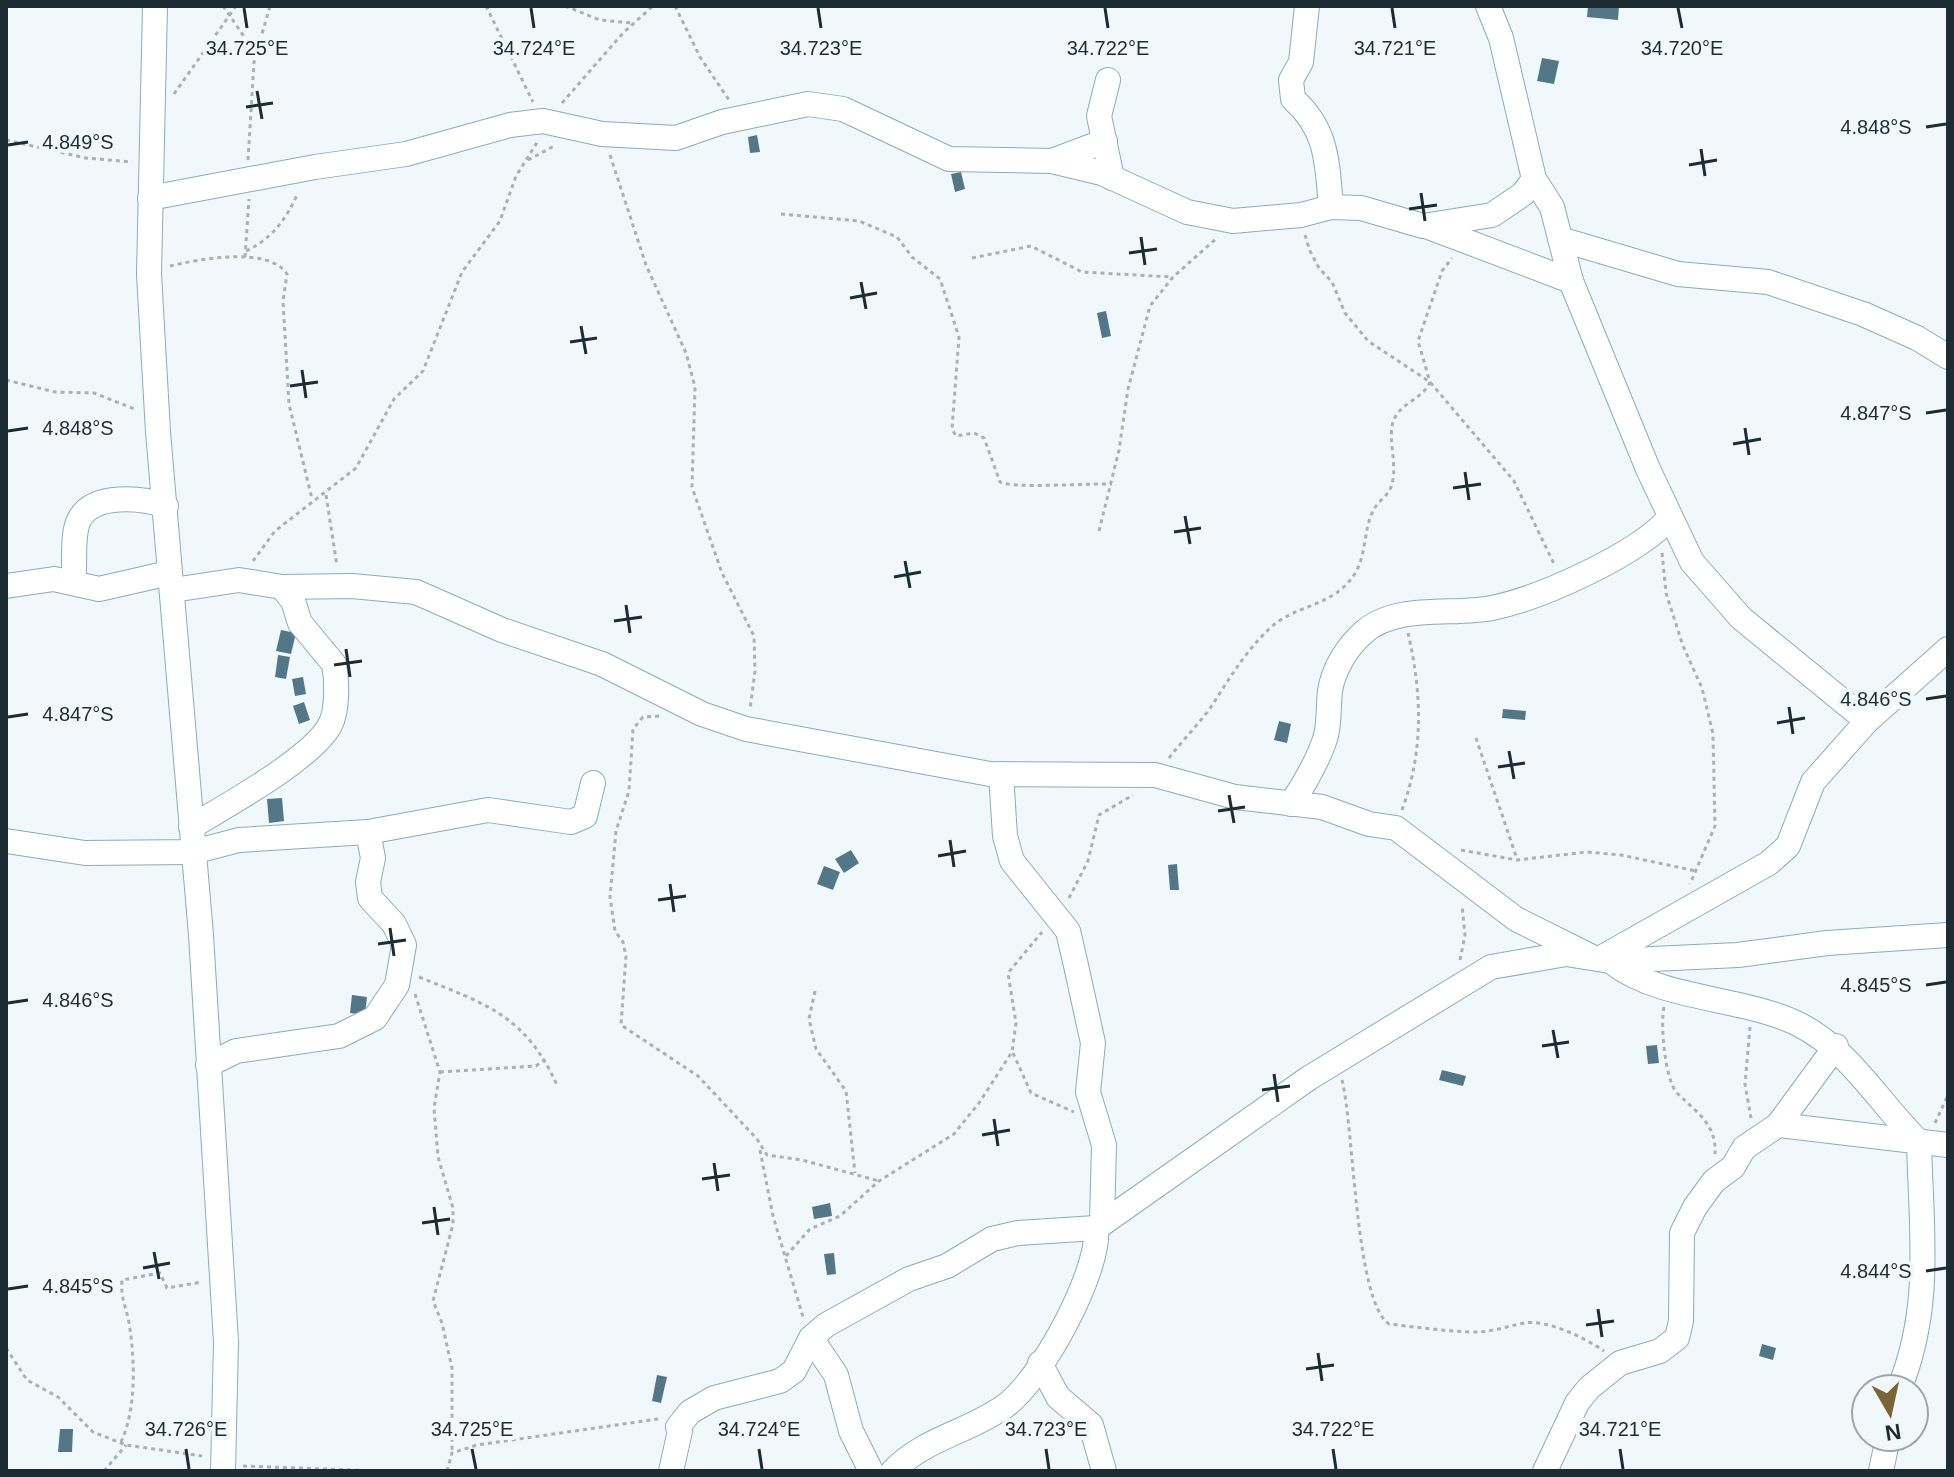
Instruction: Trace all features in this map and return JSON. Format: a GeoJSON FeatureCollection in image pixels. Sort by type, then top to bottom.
{"type":"FeatureCollection","features":[{"type":"Feature","properties":{"kind":"street"},"geometry":{"type":"LineString","coordinates":[[155,6],[149,274],[226,1342],[222,1468]]}},
{"type":"Feature","properties":{"kind":"street"},"geometry":{"type":"LineString","coordinates":[[1307,6],[1301,62],[1291,82],[1293,99],[1307,108],[1322,137],[1331,207]]}},
{"type":"Feature","properties":{"kind":"street"},"geometry":{"type":"LineString","coordinates":[[1488,6],[1501,38],[1534,179],[1552,207],[1571,281],[1665,523],[1692,562],[1741,618],[1867,721]]}},
{"type":"Feature","properties":{"kind":"street"},"geometry":{"type":"LineString","coordinates":[[1108,80],[1099,116],[1112,178]]}},
{"type":"Feature","properties":{"kind":"street"},"geometry":{"type":"LineString","coordinates":[[150,187],[249,180],[406,154],[510,125],[545,122],[602,134],[676,138],[747,115],[827,104],[949,159],[1052,161],[1112,178],[1187,212],[1233,221],[1301,215],[1331,207],[1361,208],[1423,226],[1571,281]]}},
{"type":"Feature","properties":{"kind":"street"},"geometry":{"type":"LineString","coordinates":[[1052,161],[1105,141]]}},
{"type":"Feature","properties":{"kind":"street"},"geometry":{"type":"LineString","coordinates":[[1423,226],[1492,215],[1523,194],[1534,179]]}},
{"type":"Feature","properties":{"kind":"street"},"geometry":{"type":"LineString","coordinates":[[1560,239],[1678,274],[1768,282],[1863,314],[1917,338],[1948,357]]}},
{"type":"Feature","properties":{"kind":"street"},"geometry":{"type":"LineString","coordinates":[[73,582],[77,529],[88,508],[97,504],[146,499],[166,506]]}},
{"type":"Feature","properties":{"kind":"street"},"geometry":{"type":"LineString","coordinates":[[1291,804],[1312,773],[1326,736],[1330,688],[1342,658],[1372,625],[1404,616],[1489,609],[1562,585],[1665,523]]}},
{"type":"Feature","properties":{"kind":"street"},"geometry":{"type":"LineString","coordinates":[[6,586],[54,579],[99,589],[239,580],[282,587],[339,586],[416,592],[502,630],[602,664],[702,714],[746,729],[842,750],[1001,774],[1155,775],[1235,797],[1322,807],[1369,824],[1396,828],[1516,919],[1620,969],[1679,991],[1750,1007],[1797,1023],[1836,1046],[1873,1094],[1931,1144]]}},
{"type":"Feature","properties":{"kind":"street"},"geometry":{"type":"LineString","coordinates":[[191,827],[293,760],[323,736],[332,720],[334,664],[300,623],[293,601],[282,587]]}},
{"type":"Feature","properties":{"kind":"street"},"geometry":{"type":"LineString","coordinates":[[1600,959],[1745,878],[1788,846],[1813,782],[1867,721],[1948,649]]}},
{"type":"Feature","properties":{"kind":"street"},"geometry":{"type":"LineString","coordinates":[[893,1471],[929,1443],[1005,1406],[1062,1331],[1084,1282],[1098,1243],[1096,1228],[1102,1221],[1104,1173],[1100,1130],[1088,1092],[1093,1043],[1068,931],[1012,861],[1005,836],[1001,774]]}},
{"type":"Feature","properties":{"kind":"street"},"geometry":{"type":"LineString","coordinates":[[6,841],[85,853],[193,852],[239,840],[368,832],[488,810],[571,822],[585,816],[593,783]]}},
{"type":"Feature","properties":{"kind":"street"},"geometry":{"type":"LineString","coordinates":[[208,1065],[236,1051],[303,1044],[358,1030],[375,1018],[397,985],[402,968],[401,936],[370,898],[368,882],[373,858],[368,832]]}},
{"type":"Feature","properties":{"kind":"street"},"geometry":{"type":"LineString","coordinates":[[671,1471],[680,1431],[678,1427],[690,1412],[714,1398],[773,1384],[790,1375],[811,1338],[844,1314],[909,1279],[947,1266],[992,1239],[1018,1233],[1096,1228],[1221,1138],[1339,1059],[1388,1033],[1491,967],[1566,954],[1600,959],[1738,955],[1827,943],[1948,935]]}},
{"type":"Feature","properties":{"kind":"street"},"geometry":{"type":"LineString","coordinates":[[1545,1471],[1577,1403],[1589,1388],[1620,1363],[1660,1351],[1677,1338],[1681,1321],[1682,1233],[1695,1207],[1714,1181],[1733,1167],[1744,1148],[1778,1125],[1836,1046]]}},
{"type":"Feature","properties":{"kind":"street"},"geometry":{"type":"LineString","coordinates":[[1778,1125],[1931,1144]]}},
{"type":"Feature","properties":{"kind":"street"},"geometry":{"type":"LineString","coordinates":[[1906,1373],[1915,1350],[1923,1282],[1931,1144]]}},
{"type":"Feature","properties":{"kind":"street"},"geometry":{"type":"LineString","coordinates":[[811,1338],[836,1375],[851,1431],[871,1471]]}},
{"type":"Feature","properties":{"kind":"street"},"geometry":{"type":"LineString","coordinates":[[1040,1363],[1058,1397],[1091,1425],[1104,1471]]}},
{"type":"Feature","properties":{"kind":"path"},"geometry":{"type":"LineString","coordinates":[[223,6],[250,45],[254,62]]}},
{"type":"Feature","properties":{"kind":"path"},"geometry":{"type":"LineString","coordinates":[[151,121],[168,104],[236,6]]}},
{"type":"Feature","properties":{"kind":"path"},"geometry":{"type":"LineString","coordinates":[[245,257],[248,114],[254,62],[270,6]]}},
{"type":"Feature","properties":{"kind":"path"},"geometry":{"type":"LineString","coordinates":[[486,6],[526,94],[545,122]]}},
{"type":"Feature","properties":{"kind":"path"},"geometry":{"type":"LineString","coordinates":[[565,6],[600,20],[633,23]]}},
{"type":"Feature","properties":{"kind":"path"},"geometry":{"type":"LineString","coordinates":[[312,499],[326,493],[356,468],[394,399],[423,371],[457,282],[500,221],[516,176],[545,122],[633,23],[653,6]]}},
{"type":"Feature","properties":{"kind":"path"},"geometry":{"type":"LineString","coordinates":[[675,6],[700,57],[731,102],[747,115]]}},
{"type":"Feature","properties":{"kind":"path"},"geometry":{"type":"LineString","coordinates":[[602,134],[646,265],[686,353],[695,387],[694,497],[722,573],[754,636],[755,671],[746,729]]}},
{"type":"Feature","properties":{"kind":"path"},"geometry":{"type":"LineString","coordinates":[[6,140],[64,154],[134,163],[150,187]]}},
{"type":"Feature","properties":{"kind":"path"},"geometry":{"type":"LineString","coordinates":[[246,251],[261,244],[283,223],[306,177],[315,167]]}},
{"type":"Feature","properties":{"kind":"path"},"geometry":{"type":"LineString","coordinates":[[781,214],[859,221],[897,237],[912,257],[940,279],[959,337],[952,429],[956,436],[974,433],[984,438],[1000,482],[1013,487],[1073,482],[1112,484]]}},
{"type":"Feature","properties":{"kind":"path"},"geometry":{"type":"LineString","coordinates":[[1301,215],[1310,251],[1319,268],[1332,282],[1345,313],[1368,341],[1430,382],[1514,481],[1562,585]]}},
{"type":"Feature","properties":{"kind":"path"},"geometry":{"type":"LineString","coordinates":[[1099,531],[1112,484],[1128,389],[1143,343],[1150,306],[1173,277],[1233,221]]}},
{"type":"Feature","properties":{"kind":"path"},"geometry":{"type":"LineString","coordinates":[[1430,382],[1418,341],[1422,326],[1447,261],[1472,244]]}},
{"type":"Feature","properties":{"kind":"path"},"geometry":{"type":"LineString","coordinates":[[972,258],[1031,246],[1082,272],[1173,277]]}},
{"type":"Feature","properties":{"kind":"path"},"geometry":{"type":"LineString","coordinates":[[149,274],[174,265],[245,257],[281,265],[287,274],[283,323],[289,404],[312,499]]}},
{"type":"Feature","properties":{"kind":"path"},"geometry":{"type":"LineString","coordinates":[[6,380],[39,390],[94,393],[119,400],[147,415],[158,432]]}},
{"type":"Feature","properties":{"kind":"path"},"geometry":{"type":"LineString","coordinates":[[786,1256],[810,1229],[840,1216],[879,1181],[961,1126],[1012,1052],[1016,1023],[1008,973],[1057,916],[1088,861],[1099,815],[1146,787],[1209,709],[1240,661],[1270,627],[1338,594],[1354,575],[1365,552],[1372,513],[1391,487],[1392,424],[1404,404],[1419,396],[1430,382]]}},
{"type":"Feature","properties":{"kind":"path"},"geometry":{"type":"LineString","coordinates":[[326,493],[339,586]]}},
{"type":"Feature","properties":{"kind":"path"},"geometry":{"type":"LineString","coordinates":[[239,580],[275,531],[317,499],[312,499]]}},
{"type":"Feature","properties":{"kind":"path"},"geometry":{"type":"LineString","coordinates":[[1665,523],[1666,593],[1683,646],[1702,688],[1713,734],[1715,826],[1686,891]]}},
{"type":"Feature","properties":{"kind":"path"},"geometry":{"type":"LineString","coordinates":[[1396,828],[1415,773],[1420,728],[1416,668],[1404,616]]}},
{"type":"Feature","properties":{"kind":"path"},"geometry":{"type":"LineString","coordinates":[[664,715],[643,717],[633,729],[629,791],[616,831],[610,897],[615,931],[623,942],[626,956],[621,1025],[698,1076],[757,1139],[761,1149],[775,1159],[802,1160],[879,1181]]}},
{"type":"Feature","properties":{"kind":"path"},"geometry":{"type":"LineString","coordinates":[[1476,738],[1517,860]]}},
{"type":"Feature","properties":{"kind":"path"},"geometry":{"type":"LineString","coordinates":[[1456,849],[1517,860],[1587,852],[1654,860],[1696,871]]}},
{"type":"Feature","properties":{"kind":"path"},"geometry":{"type":"LineString","coordinates":[[1446,993],[1457,971],[1465,935],[1461,902]]}},
{"type":"Feature","properties":{"kind":"path"},"geometry":{"type":"LineString","coordinates":[[402,968],[504,1014],[520,1026],[545,1059],[557,1085]]}},
{"type":"Feature","properties":{"kind":"path"},"geometry":{"type":"LineString","coordinates":[[402,968],[416,996],[440,1072],[434,1108],[438,1157],[453,1208],[453,1224],[433,1301],[442,1323],[452,1368],[452,1453],[447,1471]]}},
{"type":"Feature","properties":{"kind":"path"},"geometry":{"type":"LineString","coordinates":[[815,991],[809,1019],[816,1049],[846,1091],[855,1173]]}},
{"type":"Feature","properties":{"kind":"path"},"geometry":{"type":"LineString","coordinates":[[1679,991],[1668,998],[1663,1014],[1666,1065],[1676,1092],[1691,1102],[1708,1123],[1716,1144],[1714,1181]]}},
{"type":"Feature","properties":{"kind":"path"},"geometry":{"type":"LineString","coordinates":[[1744,1148],[1752,1126],[1745,1084],[1750,1007]]}},
{"type":"Feature","properties":{"kind":"path"},"geometry":{"type":"LineString","coordinates":[[1012,1052],[1031,1093],[1075,1112],[1100,1130]]}},
{"type":"Feature","properties":{"kind":"path"},"geometry":{"type":"LineString","coordinates":[[440,1072],[536,1066],[545,1059]]}},
{"type":"Feature","properties":{"kind":"path"},"geometry":{"type":"LineString","coordinates":[[1339,1059],[1350,1118],[1349,1161],[1358,1197],[1366,1273],[1382,1320],[1389,1324],[1467,1332],[1495,1332],[1527,1322],[1539,1324],[1598,1347],[1620,1363]]}},
{"type":"Feature","properties":{"kind":"path"},"geometry":{"type":"LineString","coordinates":[[1931,1144],[1948,1095]]}},
{"type":"Feature","properties":{"kind":"path"},"geometry":{"type":"LineString","coordinates":[[757,1139],[773,1216],[811,1338]]}},
{"type":"Feature","properties":{"kind":"path"},"geometry":{"type":"LineString","coordinates":[[104,1471],[124,1444],[131,1400],[130,1327],[121,1300],[122,1280],[160,1273],[167,1288],[222,1282]]}},
{"type":"Feature","properties":{"kind":"path"},"geometry":{"type":"LineString","coordinates":[[6,1348],[27,1380],[58,1397],[93,1432],[124,1444],[210,1457],[222,1468],[378,1471]]}},
{"type":"Feature","properties":{"kind":"path"},"geometry":{"type":"LineString","coordinates":[[452,1453],[493,1442],[623,1423],[664,1419],[678,1427]]}},
{"type":"Feature","properties":{"kind":"building"},"geometry":{"type":"Polygon","coordinates":[[[1588,6],[1619,6],[1618,20],[1587,17],[1588,6]]]}},
{"type":"Feature","properties":{"kind":"building"},"geometry":{"type":"Polygon","coordinates":[[[1542,58],[1559,61],[1554,84],[1537,81],[1542,58]]]}},
{"type":"Feature","properties":{"kind":"building"},"geometry":{"type":"Polygon","coordinates":[[[757,135],[760,152],[750,153],[748,137],[757,135]]]}},
{"type":"Feature","properties":{"kind":"building"},"geometry":{"type":"Polygon","coordinates":[[[961,172],[965,189],[955,192],[951,174],[961,172]]]}},
{"type":"Feature","properties":{"kind":"building"},"geometry":{"type":"Polygon","coordinates":[[[1106,311],[1111,336],[1102,338],[1097,313],[1106,311]]]}},
{"type":"Feature","properties":{"kind":"building"},"geometry":{"type":"Polygon","coordinates":[[[281,630],[296,633],[291,654],[276,651],[281,630]]]}},
{"type":"Feature","properties":{"kind":"building"},"geometry":{"type":"Polygon","coordinates":[[[278,655],[290,657],[286,679],[275,677],[278,655]]]}},
{"type":"Feature","properties":{"kind":"building"},"geometry":{"type":"Polygon","coordinates":[[[303,677],[306,694],[295,696],[292,679],[303,677]]]}},
{"type":"Feature","properties":{"kind":"building"},"geometry":{"type":"Polygon","coordinates":[[[304,702],[310,720],[299,724],[293,706],[304,702]]]}},
{"type":"Feature","properties":{"kind":"building"},"geometry":{"type":"Polygon","coordinates":[[[1503,709],[1526,711],[1525,720],[1502,718],[1503,709]]]}},
{"type":"Feature","properties":{"kind":"building"},"geometry":{"type":"Polygon","coordinates":[[[1279,721],[1291,724],[1287,743],[1274,740],[1279,721]]]}},
{"type":"Feature","properties":{"kind":"building"},"geometry":{"type":"Polygon","coordinates":[[[282,798],[284,821],[269,823],[267,799],[282,798]]]}},
{"type":"Feature","properties":{"kind":"building"},"geometry":{"type":"Polygon","coordinates":[[[851,850],[859,863],[844,873],[835,859],[851,850]]]}},
{"type":"Feature","properties":{"kind":"building"},"geometry":{"type":"Polygon","coordinates":[[[1177,864],[1179,890],[1170,890],[1168,865],[1177,864]]]}},
{"type":"Feature","properties":{"kind":"building"},"geometry":{"type":"Polygon","coordinates":[[[824,866],[840,872],[833,890],[817,884],[824,866]]]}},
{"type":"Feature","properties":{"kind":"building"},"geometry":{"type":"Polygon","coordinates":[[[352,995],[367,997],[365,1015],[350,1013],[352,995]]]}},
{"type":"Feature","properties":{"kind":"building"},"geometry":{"type":"Polygon","coordinates":[[[1657,1045],[1659,1063],[1648,1064],[1646,1046],[1657,1045]]]}},
{"type":"Feature","properties":{"kind":"building"},"geometry":{"type":"Polygon","coordinates":[[[1442,1070],[1466,1076],[1463,1086],[1439,1080],[1442,1070]]]}},
{"type":"Feature","properties":{"kind":"building"},"geometry":{"type":"Polygon","coordinates":[[[830,1203],[832,1216],[814,1219],[812,1207],[830,1203]]]}},
{"type":"Feature","properties":{"kind":"building"},"geometry":{"type":"Polygon","coordinates":[[[834,1253],[836,1274],[827,1275],[824,1254],[834,1253]]]}},
{"type":"Feature","properties":{"kind":"building"},"geometry":{"type":"Polygon","coordinates":[[[1762,1344],[1776,1348],[1773,1360],[1759,1356],[1762,1344]]]}},
{"type":"Feature","properties":{"kind":"building"},"geometry":{"type":"Polygon","coordinates":[[[657,1375],[667,1377],[661,1403],[652,1401],[657,1375]]]}},
{"type":"Feature","properties":{"kind":"building"},"geometry":{"type":"Polygon","coordinates":[[[60,1429],[73,1429],[72,1452],[58,1452],[60,1429]]]}}]}
